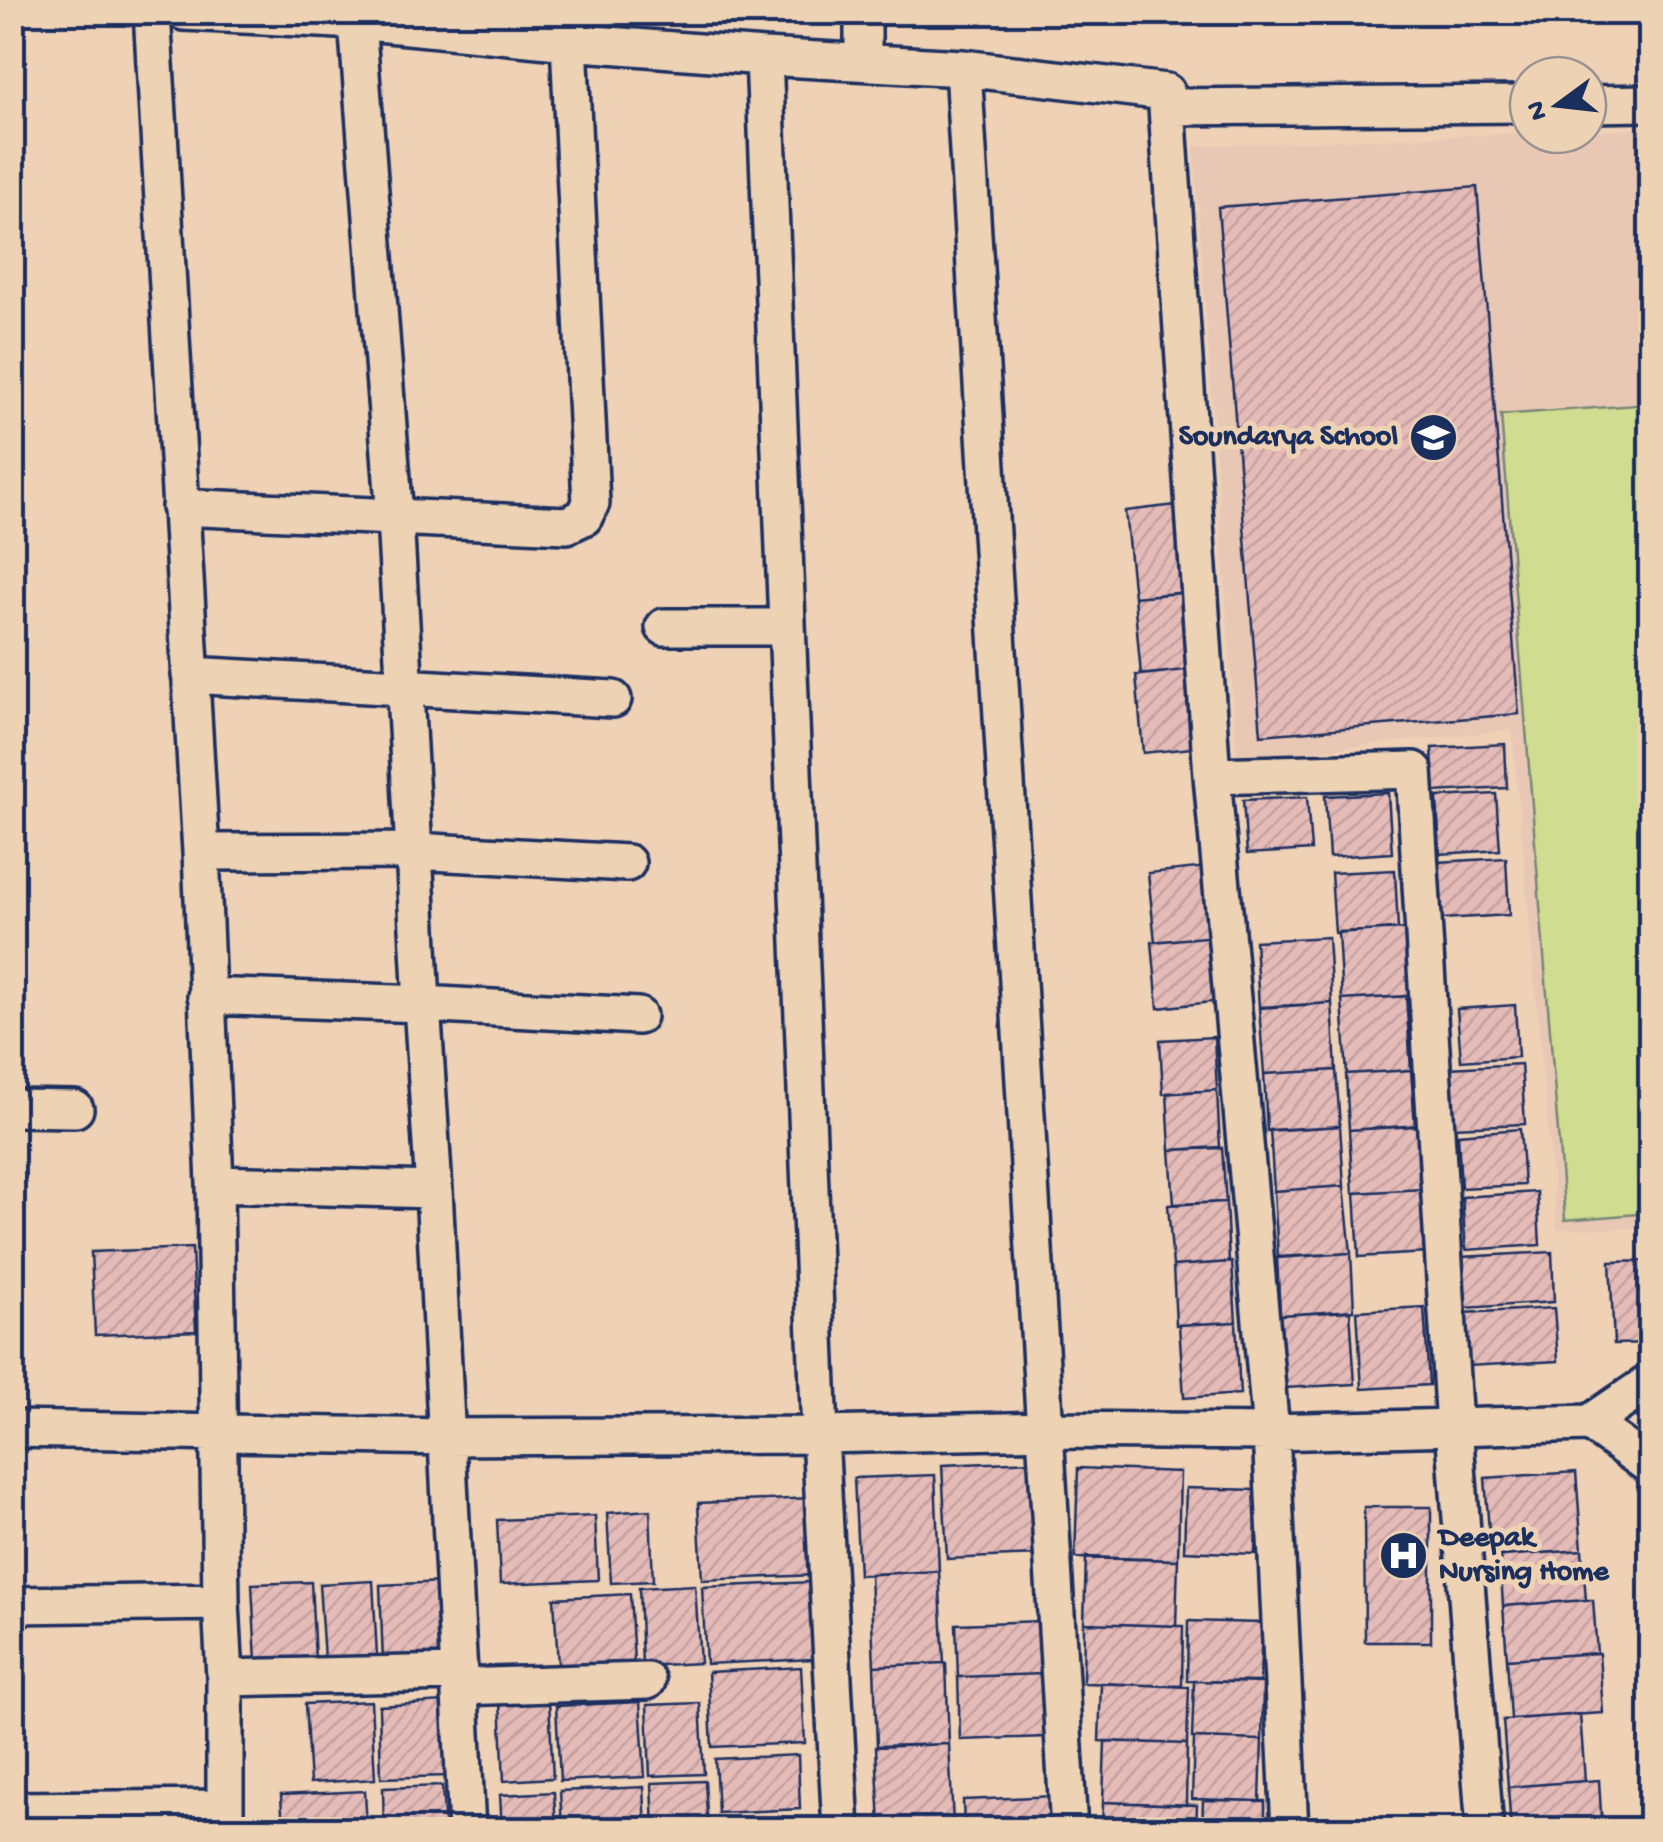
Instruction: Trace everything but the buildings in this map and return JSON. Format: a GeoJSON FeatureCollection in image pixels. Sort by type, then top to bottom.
{"type":"FeatureCollection","features":[{"type":"Feature","properties":{"kind":"street"},"geometry":{"type":"LineString","coordinates":[[12,1810],[225,1819],[215,1184],[202,852],[152,12]]}},
{"type":"Feature","properties":{"kind":"street"},"geometry":{"type":"LineString","coordinates":[[184,12],[568,28],[764,57],[963,68],[1166,92],[1212,776],[1271,1432],[1290,1830]]}},
{"type":"Feature","properties":{"kind":"street"},"geometry":{"type":"LineString","coordinates":[[863,61],[864,12]]}},
{"type":"Feature","properties":{"kind":"street"},"geometry":{"type":"LineString","coordinates":[[357,17],[395,518],[466,1830]]}},
{"type":"Feature","properties":{"kind":"street"},"geometry":{"type":"LineString","coordinates":[[180,507],[566,525],[584,517],[591,503],[568,28]]}},
{"type":"Feature","properties":{"kind":"street"},"geometry":{"type":"LineString","coordinates":[[764,57],[820,1435],[841,1830]]}},
{"type":"Feature","properties":{"kind":"street"},"geometry":{"type":"LineString","coordinates":[[963,68],[1048,1430],[1069,1830]]}},
{"type":"Feature","properties":{"kind":"street"},"geometry":{"type":"LineString","coordinates":[[1608,104],[1650,103]]}},
{"type":"Feature","properties":{"kind":"street"},"geometry":{"type":"LineString","coordinates":[[1167,107],[1508,104]]}},
{"type":"Feature","properties":{"kind":"street"},"geometry":{"type":"LineString","coordinates":[[664,627],[786,627]]}},
{"type":"Feature","properties":{"kind":"street"},"geometry":{"type":"LineString","coordinates":[[190,675],[613,699]]}},
{"type":"Feature","properties":{"kind":"street"},"geometry":{"type":"LineString","coordinates":[[1212,776],[1414,770],[1454,1427],[1485,1830]]}},
{"type":"Feature","properties":{"kind":"street"},"geometry":{"type":"LineString","coordinates":[[202,852],[414,851],[627,863]]}},
{"type":"Feature","properties":{"kind":"street"},"geometry":{"type":"LineString","coordinates":[[206,996],[638,1016]]}},
{"type":"Feature","properties":{"kind":"street"},"geometry":{"type":"LineString","coordinates":[[12,1108],[76,1109]]}},
{"type":"Feature","properties":{"kind":"street"},"geometry":{"type":"LineString","coordinates":[[215,1184],[434,1190]]}},
{"type":"Feature","properties":{"kind":"street"},"geometry":{"type":"LineString","coordinates":[[12,1428],[445,1437],[1048,1430],[1271,1432],[1454,1427],[1590,1423],[1650,1382]]}},
{"type":"Feature","properties":{"kind":"street"},"geometry":{"type":"LineString","coordinates":[[1590,1423],[1650,1466]]}},
{"type":"Feature","properties":{"kind":"street"},"geometry":{"type":"LineString","coordinates":[[12,1606],[220,1602]]}},
{"type":"Feature","properties":{"kind":"street"},"geometry":{"type":"LineString","coordinates":[[225,1678],[647,1681]]}},
{"type":"Feature","properties":{"kind":"shaded area","name":"Soundarya School"},"geometry":{"type":"Polygon","coordinates":[[[1650,129],[1650,1228],[1557,1229],[1512,730],[1237,758],[1194,146],[1508,134],[1508,155],[1608,155],[1608,130],[1650,129]]]}},
{"type":"Feature","properties":{"kind":"green space"},"geometry":{"type":"Polygon","coordinates":[[[1650,404],[1650,1213],[1565,1220],[1501,415],[1650,404]]]}},
{"type":"Feature","properties":{"kind":"place","name":"Soundarya School"},"geometry":{"type":"Point","coordinates":[1433,438]}},
{"type":"Feature","properties":{"kind":"place","name":"Deepak Nursing Home"},"geometry":{"type":"Point","coordinates":[1404,1556]}}]}
